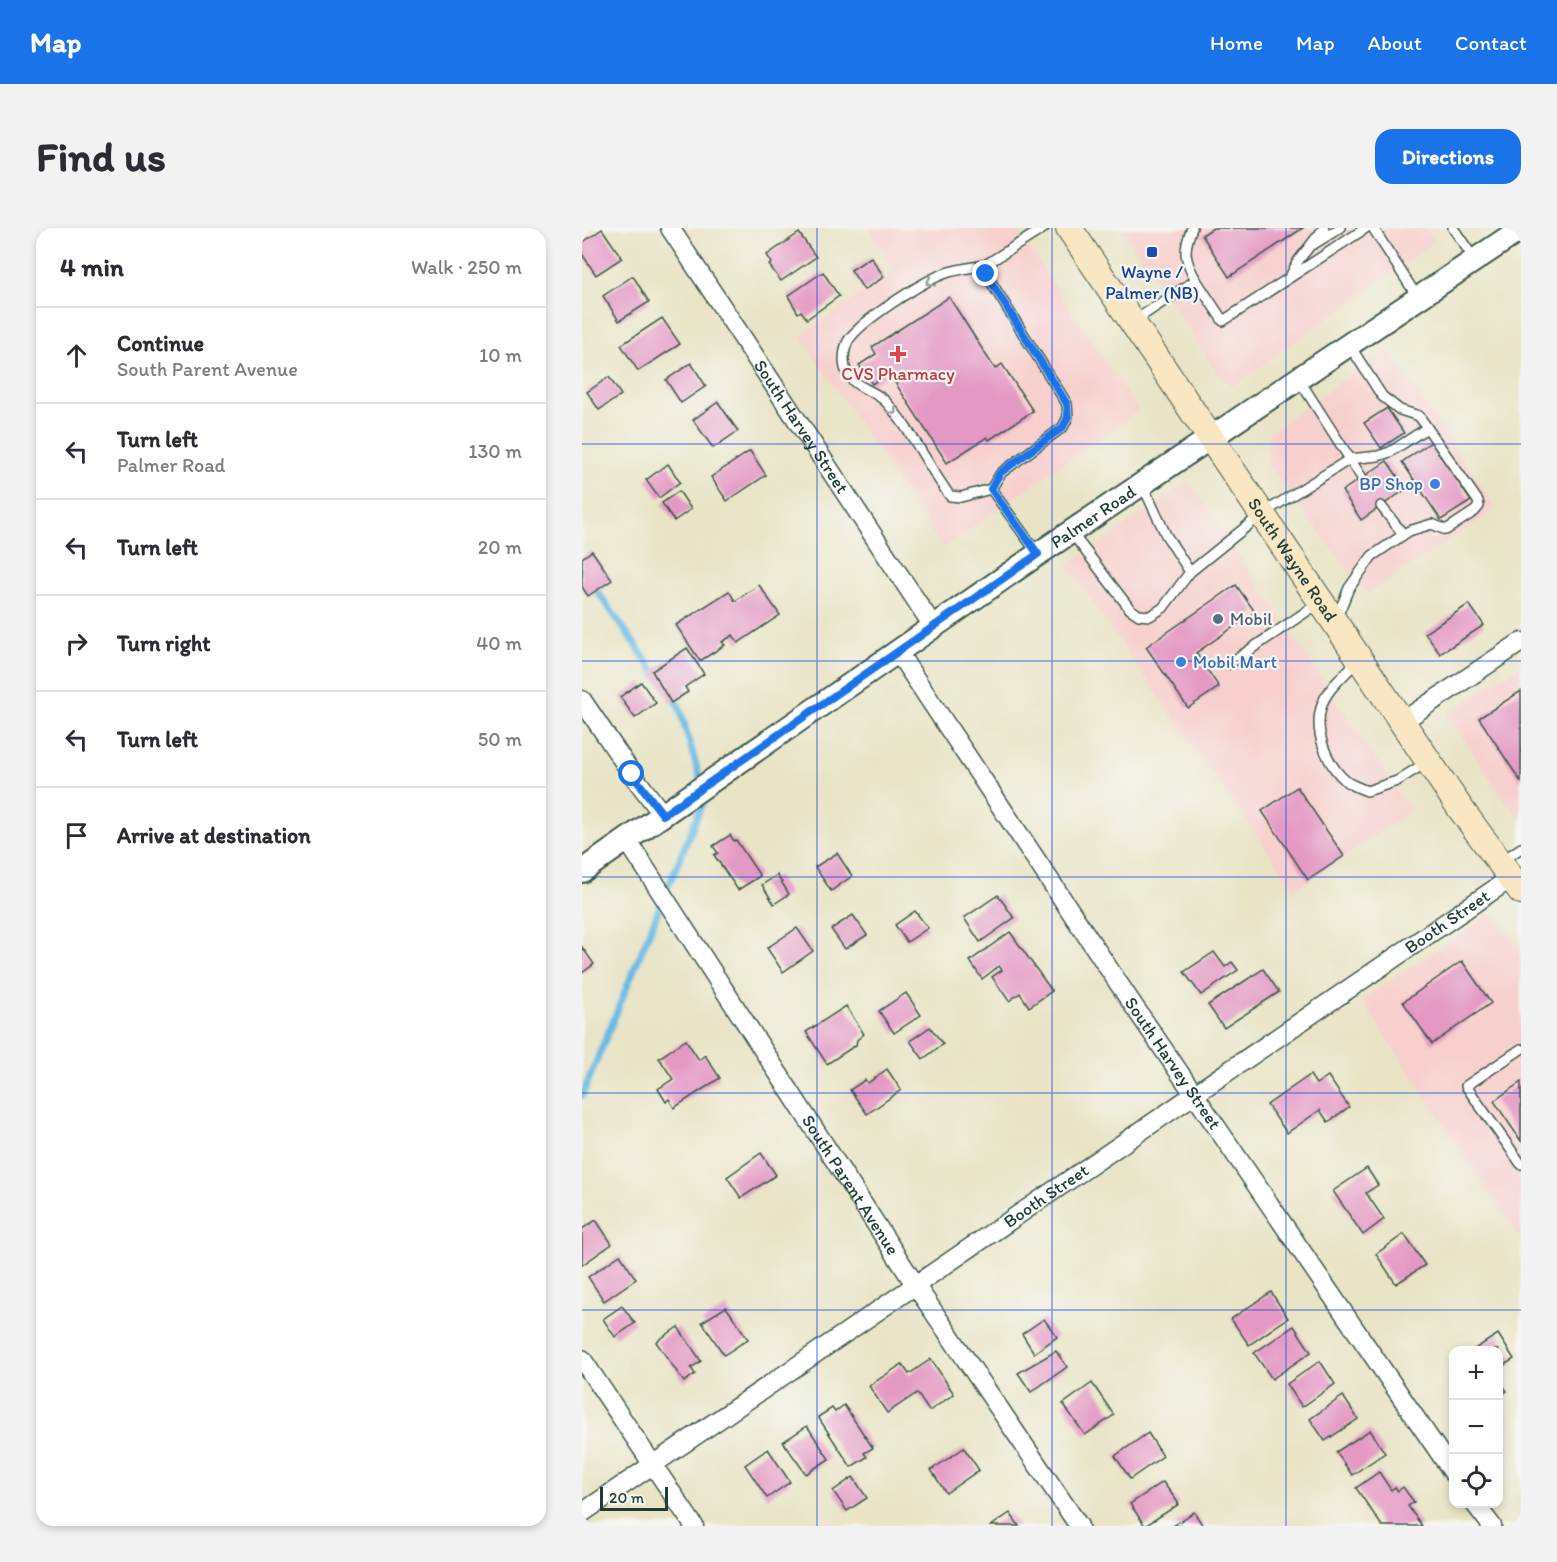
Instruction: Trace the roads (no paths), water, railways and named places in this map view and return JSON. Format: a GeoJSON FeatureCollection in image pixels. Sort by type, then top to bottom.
{"type":"FeatureCollection","features":[{"type":"Feature","properties":{"kind":"main road","name":"South Wayne Road"},"geometry":{"type":"LineString","coordinates":[[1069,228],[1510,877]]}},
{"type":"Feature","properties":{"kind":"street","name":"South Harvey Street"},"geometry":{"type":"LineString","coordinates":[[670,228],[933,626]]}},
{"type":"Feature","properties":{"kind":"street","name":"Palmer Road"},"geometry":{"type":"LineString","coordinates":[[582,871],[1209,437],[1521,229]]}},
{"type":"Feature","properties":{"kind":"street"},"geometry":{"type":"LineString","coordinates":[[1403,721],[1521,642]]}},
{"type":"Feature","properties":{"kind":"street","name":"South Harvey Street"},"geometry":{"type":"LineString","coordinates":[[897,651],[966,758],[1449,1467]]}},
{"type":"Feature","properties":{"kind":"street"},"geometry":{"type":"LineString","coordinates":[[582,700],[663,815]]}},
{"type":"Feature","properties":{"kind":"street","name":"South Parent Avenue"},"geometry":{"type":"LineString","coordinates":[[627,840],[916,1286],[1079,1526]]}},
{"type":"Feature","properties":{"kind":"street","name":"Booth Street"},"geometry":{"type":"LineString","coordinates":[[582,1513],[1510,877]]}},
{"type":"Feature","properties":{"kind":"street"},"geometry":{"type":"LineString","coordinates":[[582,1359],[694,1526]]}},
{"type":"Feature","properties":{"kind":"street"},"geometry":{"type":"LineString","coordinates":[[1478,1508],[1492,1526]]}},
{"type":"Feature","properties":{"kind":"lane"},"geometry":{"type":"LineString","coordinates":[[985,265],[986,274],[1067,404],[1068,417],[1063,427],[1000,473],[991,489],[962,497],[951,496],[884,399],[859,387],[845,370],[844,357],[848,342],[858,329],[911,291],[948,273],[985,265],[1044,228]]}},
{"type":"Feature","properties":{"kind":"lane"},"geometry":{"type":"LineString","coordinates":[[1192,228],[1185,245],[1187,264],[1223,321],[1366,228]]}},
{"type":"Feature","properties":{"kind":"lane"},"geometry":{"type":"LineString","coordinates":[[1290,278],[1306,248],[1324,228]]}},
{"type":"Feature","properties":{"kind":"lane"},"geometry":{"type":"LineString","coordinates":[[1306,248],[1340,228]]}},
{"type":"Feature","properties":{"kind":"lane"},"geometry":{"type":"LineString","coordinates":[[1373,228],[1418,298]]}},
{"type":"Feature","properties":{"kind":"lane"},"geometry":{"type":"LineString","coordinates":[[1453,228],[1474,260]]}},
{"type":"Feature","properties":{"kind":"lane"},"geometry":{"type":"LineString","coordinates":[[1132,322],[1196,280]]}},
{"type":"Feature","properties":{"kind":"lane"},"geometry":{"type":"LineString","coordinates":[[1229,664],[1328,612],[1372,556],[1403,534],[1432,524],[1446,530],[1479,506],[1419,416],[1400,410],[1382,396],[1349,344]]}},
{"type":"Feature","properties":{"kind":"lane"},"geometry":{"type":"LineString","coordinates":[[1298,378],[1362,478]]}},
{"type":"Feature","properties":{"kind":"lane"},"geometry":{"type":"LineString","coordinates":[[1071,532],[1130,609],[1139,615],[1150,616],[1163,608],[1190,572],[1262,514],[1350,459],[1378,456],[1390,452],[1427,428]]}},
{"type":"Feature","properties":{"kind":"lane"},"geometry":{"type":"LineString","coordinates":[[1142,483],[1166,535],[1190,572]]}},
{"type":"Feature","properties":{"kind":"lane"},"geometry":{"type":"LineString","coordinates":[[991,489],[1038,554]]}},
{"type":"Feature","properties":{"kind":"lane"},"geometry":{"type":"LineString","coordinates":[[1381,506],[1403,534]]}},
{"type":"Feature","properties":{"kind":"lane"},"geometry":{"type":"LineString","coordinates":[[1360,658],[1332,689],[1321,707],[1319,732],[1326,755],[1346,781],[1367,791],[1397,782],[1429,760]]}},
{"type":"Feature","properties":{"kind":"lane"},"geometry":{"type":"LineString","coordinates":[[1510,877],[1521,848]]}},
{"type":"Feature","properties":{"kind":"lane"},"geometry":{"type":"LineString","coordinates":[[1521,1049],[1466,1086],[1521,1164]]}},
{"type":"Feature","properties":{"kind":"waterway"},"geometry":{"type":"LineString","coordinates":[[582,570],[659,678]]}},
{"type":"Feature","properties":{"kind":"waterway"},"geometry":{"type":"LineString","coordinates":[[670,694],[679,706],[701,782]]}},
{"type":"Feature","properties":{"kind":"waterway"},"geometry":{"type":"LineString","coordinates":[[582,1096],[705,797],[704,793]]}},
{"type":"Feature","properties":{"kind":"waterway"},"geometry":{"type":"LineString","coordinates":[[582,1520],[586,1526]]}},
{"type":"Feature","properties":{"kind":"place","name":"Wayne / Palmer (NB)"},"geometry":{"type":"Point","coordinates":[1152,252]}},
{"type":"Feature","properties":{"kind":"place","name":"CVS Pharmacy"},"geometry":{"type":"Point","coordinates":[898,354]}},
{"type":"Feature","properties":{"kind":"place","name":"BP Shop"},"geometry":{"type":"Point","coordinates":[1435,484]}},
{"type":"Feature","properties":{"kind":"place","name":"Mobil"},"geometry":{"type":"Point","coordinates":[1218,619]}},
{"type":"Feature","properties":{"kind":"place","name":"Mobil Mart"},"geometry":{"type":"Point","coordinates":[1181,662]}}]}
